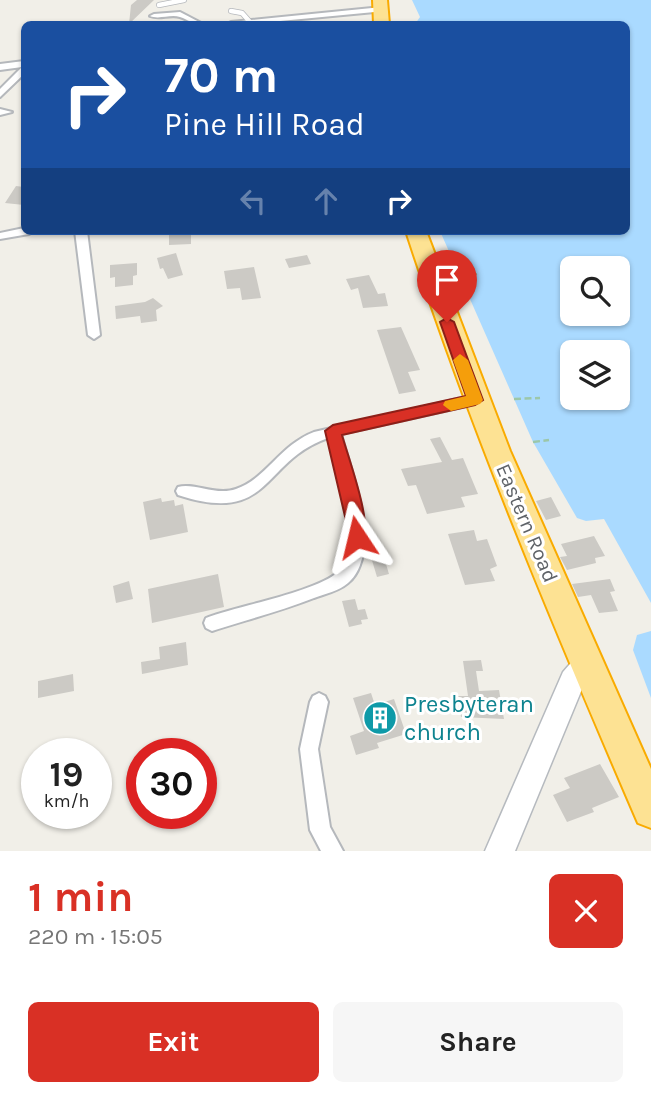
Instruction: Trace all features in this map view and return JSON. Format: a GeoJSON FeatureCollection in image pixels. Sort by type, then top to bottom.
{"type":"FeatureCollection","features":[{"type":"Feature","properties":{"kind":"highway","name":"Eastern Road"},"geometry":{"type":"LineString","coordinates":[[417,235],[475,400],[585,666],[651,810]]}},
{"type":"Feature","properties":{"kind":"street"},"geometry":{"type":"LineString","coordinates":[[262,21],[381,11]]}},
{"type":"Feature","properties":{"kind":"street"},"geometry":{"type":"LineString","coordinates":[[154,16],[180,13],[194,21]]}},
{"type":"Feature","properties":{"kind":"street"},"geometry":{"type":"LineString","coordinates":[[0,67],[21,67]]}},
{"type":"Feature","properties":{"kind":"street"},"geometry":{"type":"LineString","coordinates":[[0,94],[21,70]]}},
{"type":"Feature","properties":{"kind":"street"},"geometry":{"type":"LineString","coordinates":[[0,236],[21,232]]}},
{"type":"Feature","properties":{"kind":"street"},"geometry":{"type":"LineString","coordinates":[[82,235],[94,335]]}},
{"type":"Feature","properties":{"kind":"street"},"geometry":{"type":"LineString","coordinates":[[183,491],[212,500],[228,498],[246,492],[269,475],[289,452],[309,439],[333,431],[475,400]]}},
{"type":"Feature","properties":{"kind":"street"},"geometry":{"type":"LineString","coordinates":[[212,623],[310,592],[344,577],[353,564],[357,537],[355,516],[333,431]]}},
{"type":"Feature","properties":{"kind":"street"},"geometry":{"type":"LineString","coordinates":[[500,851],[572,681],[585,666]]}},
{"type":"Feature","properties":{"kind":"street"},"geometry":{"type":"LineString","coordinates":[[319,702],[309,748],[320,830],[333,851]]}},
{"type":"Feature","properties":{"kind":"lane"},"geometry":{"type":"LineString","coordinates":[[159,5],[184,0]]}},
{"type":"Feature","properties":{"kind":"lane"},"geometry":{"type":"LineString","coordinates":[[231,11],[243,13],[249,21]]}},
{"type":"Feature","properties":{"kind":"path"},"geometry":{"type":"LineString","coordinates":[[460,277],[477,274]]}},
{"type":"Feature","properties":{"kind":"path"},"geometry":{"type":"LineString","coordinates":[[514,399],[540,398]]}},
{"type":"Feature","properties":{"kind":"path"},"geometry":{"type":"LineString","coordinates":[[533,442],[549,440]]}},
{"type":"Feature","properties":{"kind":"water"},"geometry":{"type":"Polygon","coordinates":[[[412,0],[651,0],[651,603],[604,519],[586,521],[577,518],[533,442],[442,235],[630,235],[630,21],[417,21],[420,17],[412,0]]]}},
{"type":"Feature","properties":{"kind":"water"},"geometry":{"type":"Polygon","coordinates":[[[651,631],[651,698],[633,650],[637,635],[651,631]]]}},
{"type":"Feature","properties":{"kind":"building"},"geometry":{"type":"Polygon","coordinates":[[[137,0],[154,0],[129,21],[131,5],[137,0]]]}},
{"type":"Feature","properties":{"kind":"building"},"geometry":{"type":"Polygon","coordinates":[[[16,186],[21,187],[21,205],[5,203],[16,186]]]}},
{"type":"Feature","properties":{"kind":"building"},"geometry":{"type":"Polygon","coordinates":[[[169,235],[191,235],[191,244],[169,245],[169,235]]]}},
{"type":"Feature","properties":{"kind":"building"},"geometry":{"type":"Polygon","coordinates":[[[176,253],[183,275],[168,279],[163,268],[160,269],[157,258],[176,253]]]}},
{"type":"Feature","properties":{"kind":"building"},"geometry":{"type":"Polygon","coordinates":[[[307,255],[311,264],[289,268],[285,259],[307,255]]]}},
{"type":"Feature","properties":{"kind":"building"},"geometry":{"type":"Polygon","coordinates":[[[137,263],[137,275],[133,276],[133,285],[115,287],[115,277],[110,278],[110,265],[137,263]]]}},
{"type":"Feature","properties":{"kind":"building"},"geometry":{"type":"Polygon","coordinates":[[[254,267],[261,298],[242,300],[240,288],[227,289],[224,271],[254,267]]]}},
{"type":"Feature","properties":{"kind":"building"},"geometry":{"type":"Polygon","coordinates":[[[369,275],[378,294],[385,293],[388,306],[363,308],[358,288],[351,290],[346,279],[369,275]]]}},
{"type":"Feature","properties":{"kind":"building"},"geometry":{"type":"Polygon","coordinates":[[[153,298],[163,306],[156,310],[157,321],[141,323],[140,316],[116,319],[115,306],[145,302],[153,298]]]}},
{"type":"Feature","properties":{"kind":"building"},"geometry":{"type":"Polygon","coordinates":[[[401,327],[420,370],[408,372],[416,391],[399,394],[377,330],[401,327]]]}},
{"type":"Feature","properties":{"kind":"building"},"geometry":{"type":"Polygon","coordinates":[[[440,437],[452,460],[463,458],[478,494],[461,497],[465,507],[427,514],[416,485],[408,486],[401,469],[442,462],[430,439],[440,437]]]}},
{"type":"Feature","properties":{"kind":"building"},"geometry":{"type":"Polygon","coordinates":[[[551,497],[561,516],[546,520],[536,501],[551,497]]]}},
{"type":"Feature","properties":{"kind":"building"},"geometry":{"type":"Polygon","coordinates":[[[161,498],[162,502],[174,500],[175,506],[183,504],[188,532],[150,540],[143,502],[161,498]]]}},
{"type":"Feature","properties":{"kind":"building"},"geometry":{"type":"Polygon","coordinates":[[[474,530],[477,541],[487,539],[497,566],[490,569],[495,581],[465,585],[448,534],[474,530]]]}},
{"type":"Feature","properties":{"kind":"building"},"geometry":{"type":"Polygon","coordinates":[[[594,536],[605,556],[595,558],[596,563],[567,570],[560,557],[567,556],[561,544],[594,536]]]}},
{"type":"Feature","properties":{"kind":"building"},"geometry":{"type":"Polygon","coordinates":[[[383,554],[389,574],[377,577],[371,557],[383,554]]]}},
{"type":"Feature","properties":{"kind":"building"},"geometry":{"type":"Polygon","coordinates":[[[218,574],[224,607],[152,623],[148,589],[218,574]]]}},
{"type":"Feature","properties":{"kind":"building"},"geometry":{"type":"Polygon","coordinates":[[[610,579],[615,591],[610,592],[618,611],[599,613],[591,595],[578,597],[572,584],[610,579]]]}},
{"type":"Feature","properties":{"kind":"building"},"geometry":{"type":"Polygon","coordinates":[[[129,581],[133,599],[116,603],[113,586],[129,581]]]}},
{"type":"Feature","properties":{"kind":"building"},"geometry":{"type":"Polygon","coordinates":[[[355,599],[358,610],[365,609],[368,619],[361,620],[362,624],[349,627],[342,601],[355,599]]]}},
{"type":"Feature","properties":{"kind":"building"},"geometry":{"type":"Polygon","coordinates":[[[186,642],[188,665],[142,674],[141,662],[160,659],[159,647],[186,642]]]}},
{"type":"Feature","properties":{"kind":"building"},"geometry":{"type":"Polygon","coordinates":[[[481,660],[483,671],[476,671],[479,691],[499,690],[504,719],[461,717],[458,696],[468,696],[463,661],[481,660]]]}},
{"type":"Feature","properties":{"kind":"building"},"geometry":{"type":"Polygon","coordinates":[[[73,674],[74,691],[38,698],[38,681],[73,674]]]}},
{"type":"Feature","properties":{"kind":"building","name":"Presbyteran church"},"geometry":{"type":"Polygon","coordinates":[[[371,693],[375,705],[394,699],[406,734],[377,743],[379,748],[356,755],[350,736],[364,731],[353,698],[371,693]]]}},
{"type":"Feature","properties":{"kind":"building"},"geometry":{"type":"Polygon","coordinates":[[[600,764],[619,797],[592,808],[594,812],[567,822],[553,795],[570,788],[564,778],[600,764]]]}},
{"type":"Feature","properties":{"kind":"slow traffic"},"geometry":{"type":"LineString","coordinates":[[451,405],[475,400],[460,360]]}},
{"type":"Feature","properties":{"kind":"place","name":"Presbyteran church"},"geometry":{"type":"Point","coordinates":[380,718]}},
{"type":"Feature","properties":{"kind":"route"},"geometry":{"type":"LineString","coordinates":[[357,537],[355,516],[333,431],[475,400],[447,322]]}}]}
